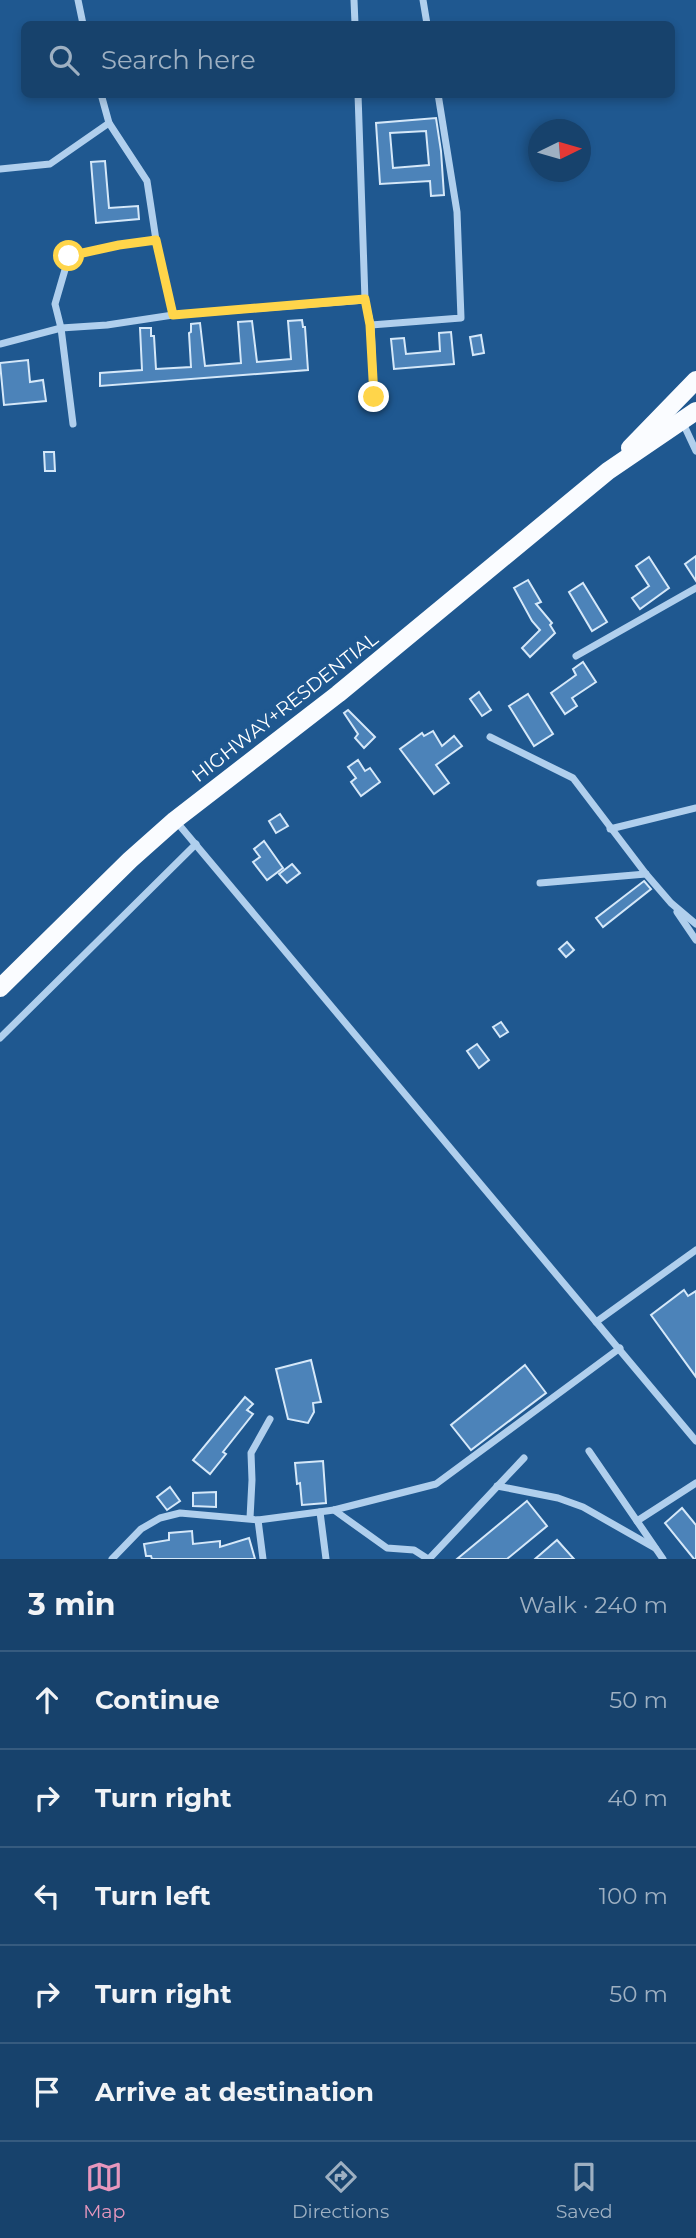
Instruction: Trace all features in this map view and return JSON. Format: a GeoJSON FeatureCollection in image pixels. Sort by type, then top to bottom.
{"type":"FeatureCollection","features":[{"type":"Feature","properties":{"kind":"highway"},"geometry":{"type":"LineString","coordinates":[[608,471],[696,380]]}},
{"type":"Feature","properties":{"kind":"highway"},"geometry":{"type":"LineString","coordinates":[[608,471],[689,416]]}},
{"type":"Feature","properties":{"kind":"highway","name":"HIGHWAY+RESDENTIAL"},"geometry":{"type":"LineString","coordinates":[[0,988],[130,860],[175,820],[338,694],[608,471]]}},
{"type":"Feature","properties":{"kind":"street"},"geometry":{"type":"LineString","coordinates":[[78,0],[82,21]]}},
{"type":"Feature","properties":{"kind":"street"},"geometry":{"type":"LineString","coordinates":[[354,0],[355,21]]}},
{"type":"Feature","properties":{"kind":"street"},"geometry":{"type":"LineString","coordinates":[[424,0],[427,21]]}},
{"type":"Feature","properties":{"kind":"street"},"geometry":{"type":"LineString","coordinates":[[101,98],[110,123],[147,181],[156,240],[173,315]]}},
{"type":"Feature","properties":{"kind":"street"},"geometry":{"type":"LineString","coordinates":[[358,98],[365,299],[370,325],[374,397]]}},
{"type":"Feature","properties":{"kind":"street"},"geometry":{"type":"LineString","coordinates":[[370,325],[461,318],[457,212],[439,98]]}},
{"type":"Feature","properties":{"kind":"street"},"geometry":{"type":"LineString","coordinates":[[0,169],[50,164],[110,123]]}},
{"type":"Feature","properties":{"kind":"street"},"geometry":{"type":"LineString","coordinates":[[73,424],[61,328],[55,304],[69,256],[156,240]]}},
{"type":"Feature","properties":{"kind":"street"},"geometry":{"type":"LineString","coordinates":[[0,344],[61,328],[107,325],[173,315],[365,299]]}},
{"type":"Feature","properties":{"kind":"street"},"geometry":{"type":"LineString","coordinates":[[689,416],[696,451]]}},
{"type":"Feature","properties":{"kind":"street"},"geometry":{"type":"LineString","coordinates":[[576,656],[696,588]]}},
{"type":"Feature","properties":{"kind":"street"},"geometry":{"type":"LineString","coordinates":[[490,737],[573,778],[610,829],[671,903],[696,940]]}},
{"type":"Feature","properties":{"kind":"street"},"geometry":{"type":"LineString","coordinates":[[610,829],[696,808]]}},
{"type":"Feature","properties":{"kind":"street"},"geometry":{"type":"LineString","coordinates":[[175,820],[696,1441]]}},
{"type":"Feature","properties":{"kind":"street"},"geometry":{"type":"LineString","coordinates":[[0,1038],[196,844]]}},
{"type":"Feature","properties":{"kind":"street"},"geometry":{"type":"LineString","coordinates":[[540,883],[646,874]]}},
{"type":"Feature","properties":{"kind":"street"},"geometry":{"type":"LineString","coordinates":[[671,903],[696,924]]}},
{"type":"Feature","properties":{"kind":"street"},"geometry":{"type":"LineString","coordinates":[[596,1322],[696,1250]]}},
{"type":"Feature","properties":{"kind":"street"},"geometry":{"type":"LineString","coordinates":[[112,1559],[141,1530],[160,1518],[180,1513],[254,1519],[320,1512],[436,1484],[620,1348]]}},
{"type":"Feature","properties":{"kind":"street"},"geometry":{"type":"LineString","coordinates":[[263,1559],[254,1519],[251,1453],[270,1419]]}},
{"type":"Feature","properties":{"kind":"street"},"geometry":{"type":"LineString","coordinates":[[589,1451],[663,1559]]}},
{"type":"Feature","properties":{"kind":"street"},"geometry":{"type":"LineString","coordinates":[[334,1510],[387,1548],[414,1550],[428,1559],[524,1458]]}},
{"type":"Feature","properties":{"kind":"street"},"geometry":{"type":"LineString","coordinates":[[637,1521],[696,1483]]}},
{"type":"Feature","properties":{"kind":"street"},"geometry":{"type":"LineString","coordinates":[[497,1486],[558,1498],[583,1507],[655,1548]]}},
{"type":"Feature","properties":{"kind":"street"},"geometry":{"type":"LineString","coordinates":[[320,1512],[326,1559]]}},
{"type":"Feature","properties":{"kind":"building"},"geometry":{"type":"Polygon","coordinates":[[[436,118],[444,195],[431,196],[430,181],[380,184],[376,123],[436,118]],[[426,131],[390,133],[393,168],[429,165],[426,131]]]}},
{"type":"Feature","properties":{"kind":"building"},"geometry":{"type":"Polygon","coordinates":[[[105,161],[109,208],[138,206],[139,219],[96,223],[91,162],[105,161]]]}},
{"type":"Feature","properties":{"kind":"building"},"geometry":{"type":"Polygon","coordinates":[[[302,320],[305,327],[308,370],[100,386],[100,373],[142,370],[140,328],[151,328],[156,369],[191,367],[189,333],[191,324],[200,323],[205,366],[241,363],[238,322],[252,321],[257,362],[291,359],[288,321],[302,320]]]}},
{"type":"Feature","properties":{"kind":"building"},"geometry":{"type":"Polygon","coordinates":[[[451,332],[454,364],[394,369],[391,339],[404,338],[406,354],[440,351],[439,333],[451,332]]]}},
{"type":"Feature","properties":{"kind":"building"},"geometry":{"type":"Polygon","coordinates":[[[481,335],[484,353],[473,355],[470,337],[481,335]]]}},
{"type":"Feature","properties":{"kind":"building"},"geometry":{"type":"Polygon","coordinates":[[[28,360],[30,382],[43,380],[46,401],[4,405],[0,363],[28,360]]]}},
{"type":"Feature","properties":{"kind":"building"},"geometry":{"type":"Polygon","coordinates":[[[44,452],[54,452],[55,471],[45,471],[44,452]]]}},
{"type":"Feature","properties":{"kind":"building"},"geometry":{"type":"Polygon","coordinates":[[[696,556],[696,581],[685,564],[696,556]]]}},
{"type":"Feature","properties":{"kind":"building"},"geometry":{"type":"Polygon","coordinates":[[[649,557],[669,588],[640,609],[632,598],[649,586],[636,566],[649,557]]]}},
{"type":"Feature","properties":{"kind":"building"},"geometry":{"type":"Polygon","coordinates":[[[528,580],[541,602],[536,604],[552,623],[550,625],[555,633],[530,657],[522,648],[540,630],[514,588],[528,580]]]}},
{"type":"Feature","properties":{"kind":"building"},"geometry":{"type":"Polygon","coordinates":[[[583,583],[607,622],[592,631],[569,592],[583,583]]]}},
{"type":"Feature","properties":{"kind":"building"},"geometry":{"type":"Polygon","coordinates":[[[583,662],[596,682],[572,698],[577,706],[565,714],[551,693],[576,675],[573,669],[583,662]]]}},
{"type":"Feature","properties":{"kind":"building"},"geometry":{"type":"Polygon","coordinates":[[[479,692],[491,710],[482,716],[470,699],[479,692]]]}},
{"type":"Feature","properties":{"kind":"building"},"geometry":{"type":"Polygon","coordinates":[[[528,694],[553,734],[534,746],[509,706],[528,694]]]}},
{"type":"Feature","properties":{"kind":"building"},"geometry":{"type":"Polygon","coordinates":[[[348,710],[375,737],[364,748],[355,738],[358,734],[344,713],[348,710]]]}},
{"type":"Feature","properties":{"kind":"building"},"geometry":{"type":"Polygon","coordinates":[[[433,731],[442,746],[454,736],[462,746],[436,765],[449,783],[434,794],[400,749],[422,733],[424,736],[433,731]]]}},
{"type":"Feature","properties":{"kind":"building"},"geometry":{"type":"Polygon","coordinates":[[[358,760],[365,771],[370,768],[380,782],[361,796],[351,782],[356,778],[348,767],[358,760]]]}},
{"type":"Feature","properties":{"kind":"building"},"geometry":{"type":"Polygon","coordinates":[[[280,814],[288,826],[276,833],[269,821],[280,814]]]}},
{"type":"Feature","properties":{"kind":"building"},"geometry":{"type":"Polygon","coordinates":[[[264,841],[283,868],[267,880],[253,862],[260,857],[254,849],[264,841]]]}},
{"type":"Feature","properties":{"kind":"building"},"geometry":{"type":"Polygon","coordinates":[[[292,864],[300,873],[287,883],[279,874],[292,864]]]}},
{"type":"Feature","properties":{"kind":"building"},"geometry":{"type":"Polygon","coordinates":[[[644,881],[651,889],[603,927],[596,918],[644,881]]]}},
{"type":"Feature","properties":{"kind":"building"},"geometry":{"type":"Polygon","coordinates":[[[567,942],[574,950],[566,957],[559,949],[567,942]]]}},
{"type":"Feature","properties":{"kind":"building"},"geometry":{"type":"Polygon","coordinates":[[[501,1022],[508,1032],[500,1037],[493,1027],[501,1022]]]}},
{"type":"Feature","properties":{"kind":"building"},"geometry":{"type":"Polygon","coordinates":[[[477,1044],[489,1060],[479,1068],[467,1051],[477,1044]]]}},
{"type":"Feature","properties":{"kind":"building"},"geometry":{"type":"Polygon","coordinates":[[[684,1290],[688,1296],[696,1291],[696,1377],[651,1315],[684,1290]]]}},
{"type":"Feature","properties":{"kind":"building"},"geometry":{"type":"Polygon","coordinates":[[[311,1360],[321,1402],[313,1403],[314,1412],[308,1423],[288,1419],[276,1369],[311,1360]]]}},
{"type":"Feature","properties":{"kind":"building"},"geometry":{"type":"Polygon","coordinates":[[[525,1365],[546,1393],[471,1450],[451,1425],[525,1365]]]}},
{"type":"Feature","properties":{"kind":"building"},"geometry":{"type":"Polygon","coordinates":[[[245,1397],[253,1404],[247,1410],[253,1414],[223,1452],[226,1454],[210,1474],[193,1460],[245,1397]]]}},
{"type":"Feature","properties":{"kind":"building"},"geometry":{"type":"Polygon","coordinates":[[[323,1461],[326,1503],[302,1505],[295,1463],[323,1461]]]}},
{"type":"Feature","properties":{"kind":"building"},"geometry":{"type":"Polygon","coordinates":[[[170,1487],[180,1501],[167,1510],[157,1497],[170,1487]]]}},
{"type":"Feature","properties":{"kind":"building"},"geometry":{"type":"Polygon","coordinates":[[[216,1492],[216,1507],[193,1506],[193,1493],[216,1492]]]}},
{"type":"Feature","properties":{"kind":"building"},"geometry":{"type":"Polygon","coordinates":[[[527,1501],[547,1526],[507,1559],[457,1559],[527,1501]]]}},
{"type":"Feature","properties":{"kind":"building"},"geometry":{"type":"Polygon","coordinates":[[[682,1508],[696,1525],[696,1559],[665,1523],[682,1508]]]}},
{"type":"Feature","properties":{"kind":"building"},"geometry":{"type":"Polygon","coordinates":[[[192,1531],[193,1544],[220,1541],[220,1547],[249,1538],[255,1559],[152,1559],[151,1556],[146,1556],[144,1544],[169,1540],[169,1533],[192,1531]]]}},
{"type":"Feature","properties":{"kind":"building"},"geometry":{"type":"Polygon","coordinates":[[[557,1540],[574,1559],[535,1559],[557,1540]]]}},
{"type":"Feature","properties":{"kind":"route"},"geometry":{"type":"LineString","coordinates":[[69,256],[156,240],[173,315],[365,299],[370,325],[374,397]]}}]}
